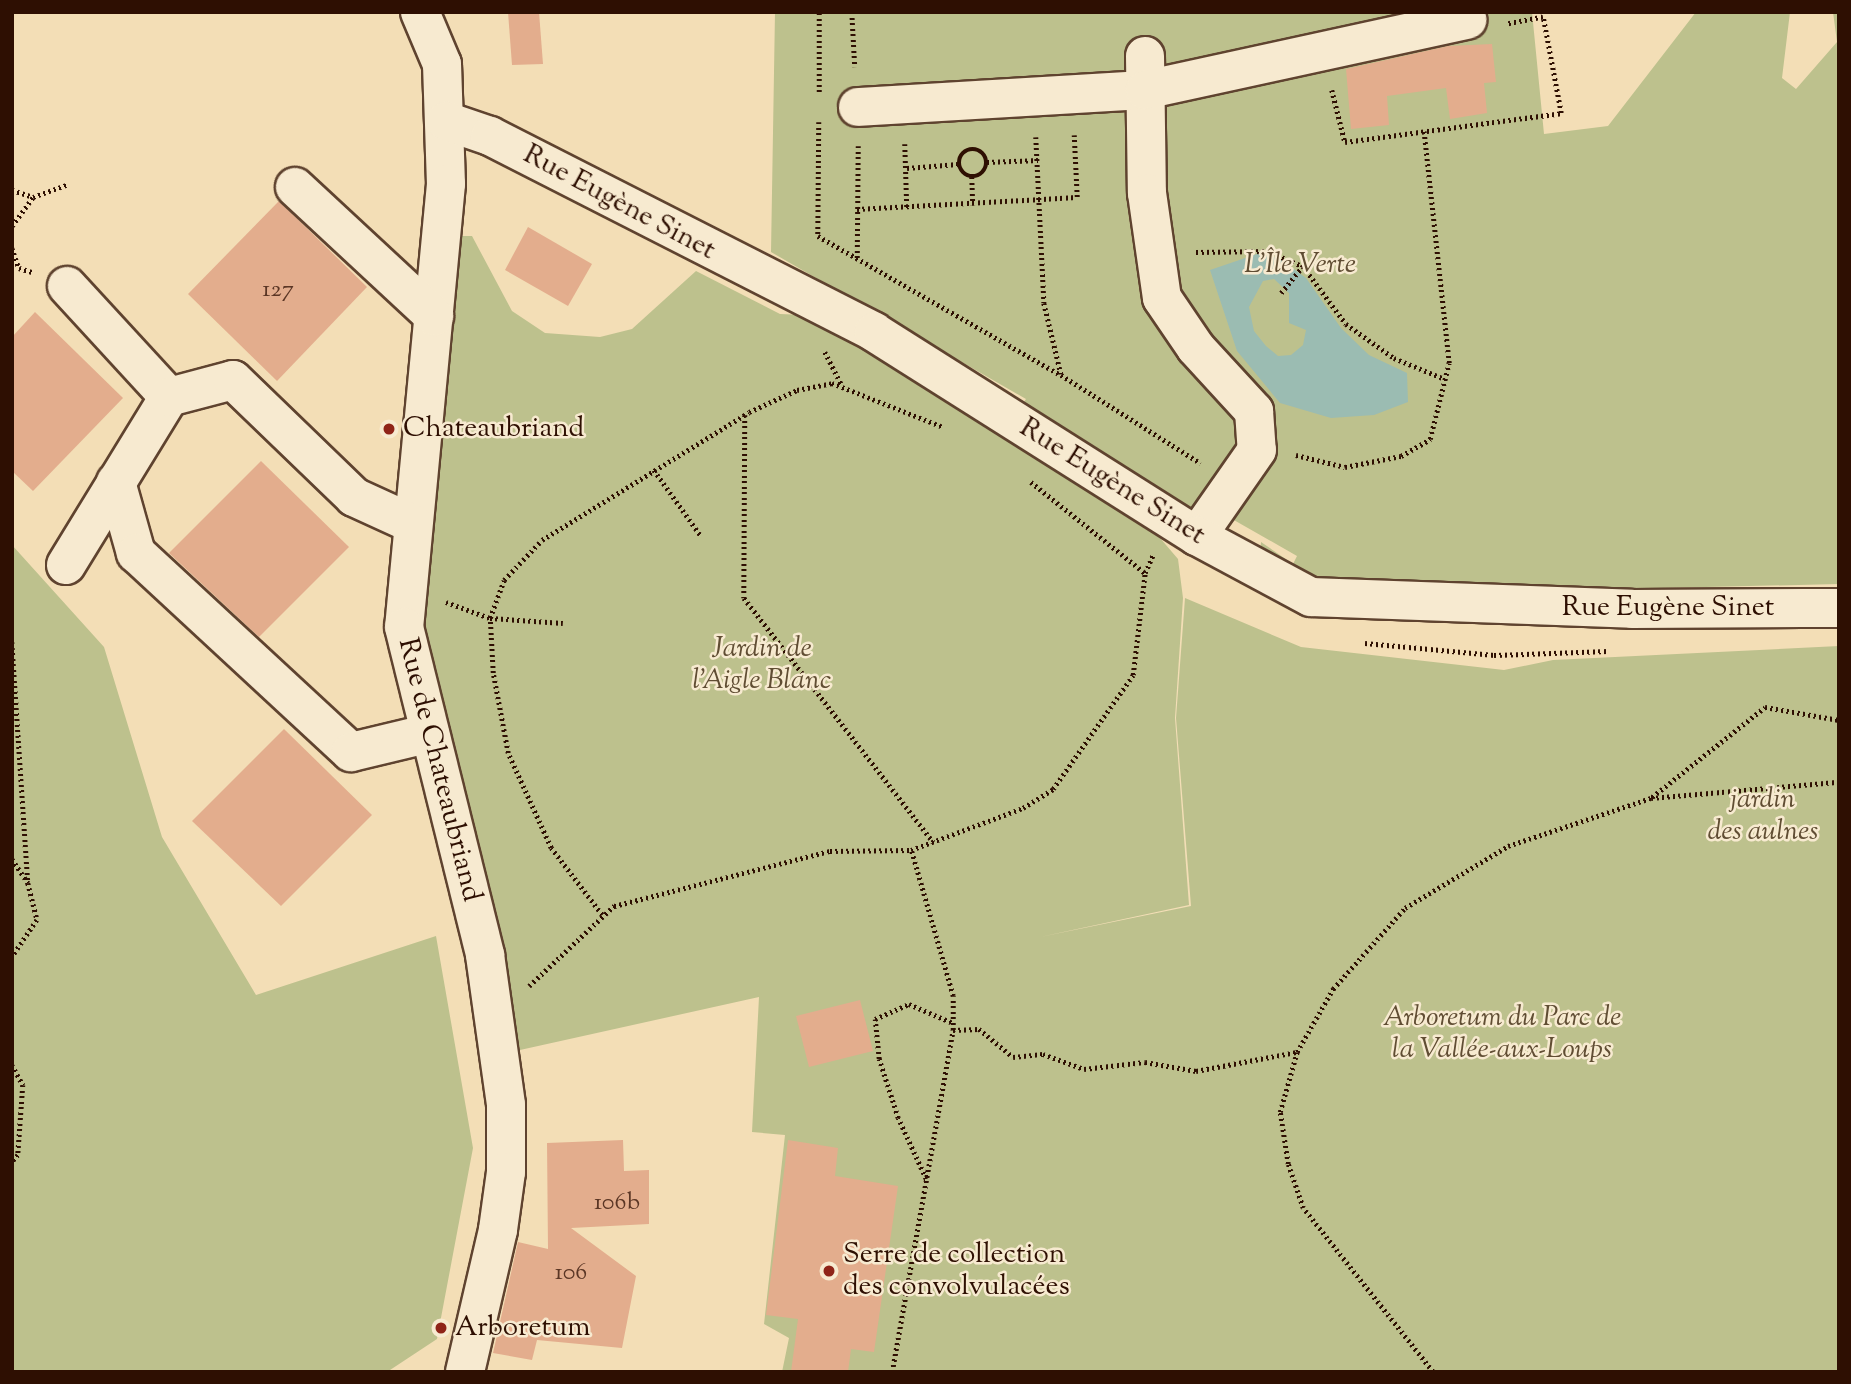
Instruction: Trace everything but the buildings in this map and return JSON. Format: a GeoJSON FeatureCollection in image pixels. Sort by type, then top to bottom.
{"type":"FeatureCollection","features":[{"type":"Feature","properties":{"kind":"street","name":"Rue de Chateaubriand"},"geometry":{"type":"LineString","coordinates":[[420,12],[442,64],[446,121],[434,316],[404,627],[494,998],[506,1172],[465,1372]]}},
{"type":"Feature","properties":{"kind":"street"},"geometry":{"type":"LineString","coordinates":[[858,107],[1324,51],[1467,20]]}},
{"type":"Feature","properties":{"kind":"street"},"geometry":{"type":"LineString","coordinates":[[1145,73],[1152,252],[1162,298],[1196,348],[1254,411],[1257,450],[1233,484],[1190,533]]}},
{"type":"Feature","properties":{"kind":"street","name":"Rue Eugène Sinet"},"geometry":{"type":"LineString","coordinates":[[446,121],[490,136],[874,332],[1190,533],[1311,597],[1605,608],[1839,608]]}},
{"type":"Feature","properties":{"kind":"street"},"geometry":{"type":"LineString","coordinates":[[295,187],[434,316]]}},
{"type":"Feature","properties":{"kind":"street"},"geometry":{"type":"LineString","coordinates":[[67,286],[169,397]]}},
{"type":"Feature","properties":{"kind":"street"},"geometry":{"type":"LineString","coordinates":[[66,565],[169,397],[233,380],[354,497],[413,524]]}},
{"type":"Feature","properties":{"kind":"street"},"geometry":{"type":"LineString","coordinates":[[116,482],[136,553],[351,752],[430,733]]}},
{"type":"Feature","properties":{"kind":"path"},"geometry":{"type":"LineString","coordinates":[[852,12],[858,107],[857,258]]}},
{"type":"Feature","properties":{"kind":"path"},"geometry":{"type":"LineString","coordinates":[[1324,51],[1345,142],[1561,113],[1543,15],[1486,27],[1467,20]]}},
{"type":"Feature","properties":{"kind":"path"},"geometry":{"type":"LineString","coordinates":[[857,209],[907,209],[1077,197],[1073,124]]}},
{"type":"Feature","properties":{"kind":"path"},"geometry":{"type":"LineString","coordinates":[[1035,126],[1044,303],[1062,375]]}},
{"type":"Feature","properties":{"kind":"path"},"geometry":{"type":"LineString","coordinates":[[1257,450],[1345,467],[1401,456],[1430,439],[1449,363],[1424,131]]}},
{"type":"Feature","properties":{"kind":"path"},"geometry":{"type":"LineString","coordinates":[[904,133],[907,209]]}},
{"type":"Feature","properties":{"kind":"path"},"geometry":{"type":"LineString","coordinates":[[958,164],[964,152],[972,148],[984,153],[987,162],[985,171],[972,177]]}},
{"type":"Feature","properties":{"kind":"path"},"geometry":{"type":"LineString","coordinates":[[987,162],[1038,160]]}},
{"type":"Feature","properties":{"kind":"path"},"geometry":{"type":"LineString","coordinates":[[907,168],[958,164],[972,177],[973,205]]}},
{"type":"Feature","properties":{"kind":"path"},"geometry":{"type":"LineString","coordinates":[[12,226],[33,197],[69,184]]}},
{"type":"Feature","properties":{"kind":"path"},"geometry":{"type":"LineString","coordinates":[[12,190],[33,197]]}},
{"type":"Feature","properties":{"kind":"path"},"geometry":{"type":"LineString","coordinates":[[818,236],[1062,375],[1233,484]]}},
{"type":"Feature","properties":{"kind":"path"},"geometry":{"type":"LineString","coordinates":[[12,248],[19,268]]}},
{"type":"Feature","properties":{"kind":"path"},"geometry":{"type":"LineString","coordinates":[[1152,252],[1267,251],[1303,266],[1346,324],[1394,358],[1445,379]]}},
{"type":"Feature","properties":{"kind":"path"},"geometry":{"type":"LineString","coordinates":[[1281,293],[1303,266]]}},
{"type":"Feature","properties":{"kind":"path"},"geometry":{"type":"LineString","coordinates":[[602,915],[551,848],[508,753],[493,673],[490,618],[504,580],[542,540],[745,415],[797,390],[832,383],[955,432]]}},
{"type":"Feature","properties":{"kind":"path"},"geometry":{"type":"LineString","coordinates":[[745,415],[744,598],[933,842]]}},
{"type":"Feature","properties":{"kind":"path"},"geometry":{"type":"LineString","coordinates":[[654,470],[701,536]]}},
{"type":"Feature","properties":{"kind":"path"},"geometry":{"type":"LineString","coordinates":[[1027,480],[1145,573]]}},
{"type":"Feature","properties":{"kind":"path"},"geometry":{"type":"LineString","coordinates":[[494,998],[508,1000],[537,981],[614,906],[830,851],[911,850],[1023,808],[1053,789],[1085,749],[1133,675],[1145,573],[1160,538],[1190,533]]}},
{"type":"Feature","properties":{"kind":"path"},"geometry":{"type":"LineString","coordinates":[[490,618],[562,623]]}},
{"type":"Feature","properties":{"kind":"path"},"geometry":{"type":"LineString","coordinates":[[12,642],[28,883],[37,920],[12,957]]}},
{"type":"Feature","properties":{"kind":"path"},"geometry":{"type":"LineString","coordinates":[[1651,798],[1765,707],[1839,720]]}},
{"type":"Feature","properties":{"kind":"path"},"geometry":{"type":"LineString","coordinates":[[1433,1372],[1303,1208],[1287,1164],[1280,1112],[1297,1052],[1333,989],[1405,908],[1508,846],[1651,798],[1839,782]]}},
{"type":"Feature","properties":{"kind":"path"},"geometry":{"type":"LineString","coordinates":[[892,1372],[953,1030],[953,996],[911,850]]}},
{"type":"Feature","properties":{"kind":"path"},"geometry":{"type":"LineString","coordinates":[[12,859],[28,883]]}},
{"type":"Feature","properties":{"kind":"path"},"geometry":{"type":"LineString","coordinates":[[926,1180],[898,1118],[879,1059],[875,1019],[909,1004],[953,1023]]}},
{"type":"Feature","properties":{"kind":"path"},"geometry":{"type":"LineString","coordinates":[[953,1030],[979,1029],[1013,1057],[1043,1054],[1084,1069],[1145,1062],[1196,1071],[1297,1052]]}},
{"type":"Feature","properties":{"kind":"path"},"geometry":{"type":"LineString","coordinates":[[12,1065],[23,1085],[18,1155],[12,1162]]}},
{"type":"Feature","properties":{"kind":"green space","name":"L'Île Verte"},"geometry":{"type":"Polygon","coordinates":[[[775,12],[1532,12],[1544,134],[1608,126],[1696,12],[1790,12],[1782,78],[1796,89],[1837,42],[1833,12],[1839,12],[1839,584],[1535,591],[1311,588],[1260,557],[1261,542],[1293,564],[1297,556],[1204,503],[1191,525],[1017,411],[1026,399],[771,252],[775,12]]]}},
{"type":"Feature","properties":{"kind":"green space"},"geometry":{"type":"Polygon","coordinates":[[[460,236],[472,236],[512,311],[545,333],[600,337],[632,329],[696,271],[780,314],[804,315],[933,390],[1160,538],[1178,559],[1183,598],[1175,718],[1189,905],[1040,937],[1191,906],[1176,718],[1185,598],[1301,647],[1504,670],[1553,660],[1839,646],[1839,1372],[782,1372],[789,1338],[764,1324],[785,1135],[752,1132],[759,997],[520,1050],[423,643],[460,236]]]}},
{"type":"Feature","properties":{"kind":"green space"},"geometry":{"type":"Polygon","coordinates":[[[12,545],[104,647],[162,837],[256,995],[436,936],[473,1148],[437,1339],[387,1372],[12,1372],[12,545]]]}},
{"type":"Feature","properties":{"kind":"water"},"geometry":{"type":"Polygon","coordinates":[[[1257,254],[1279,258],[1306,278],[1341,328],[1369,355],[1407,373],[1408,402],[1374,415],[1331,418],[1280,403],[1237,351],[1210,270],[1257,254]],[[1274,279],[1263,281],[1249,307],[1254,331],[1278,356],[1291,355],[1303,345],[1306,330],[1289,323],[1289,293],[1274,279]]]}},
{"type":"Feature","properties":{"kind":"place","name":"Chateaubriand"},"geometry":{"type":"Point","coordinates":[389,429]}},
{"type":"Feature","properties":{"kind":"place","name":"Serre de collection des convolvulacées"},"geometry":{"type":"Point","coordinates":[829,1271]}},
{"type":"Feature","properties":{"kind":"place","name":"Arboretum"},"geometry":{"type":"Point","coordinates":[441,1328]}},
{"type":"Feature","properties":{"kind":"park label","name":"Jardin de l’Aigle Blanc"},"geometry":{"type":"Point","coordinates":[762,665]}},
{"type":"Feature","properties":{"kind":"park label","name":"jardin des aulnes"},"geometry":{"type":"Point","coordinates":[1763,816]}},
{"type":"Feature","properties":{"kind":"park label","name":"Arboretum du Parc de la Vallée-aux-Loups"},"geometry":{"type":"Point","coordinates":[1502,1034]}}]}
